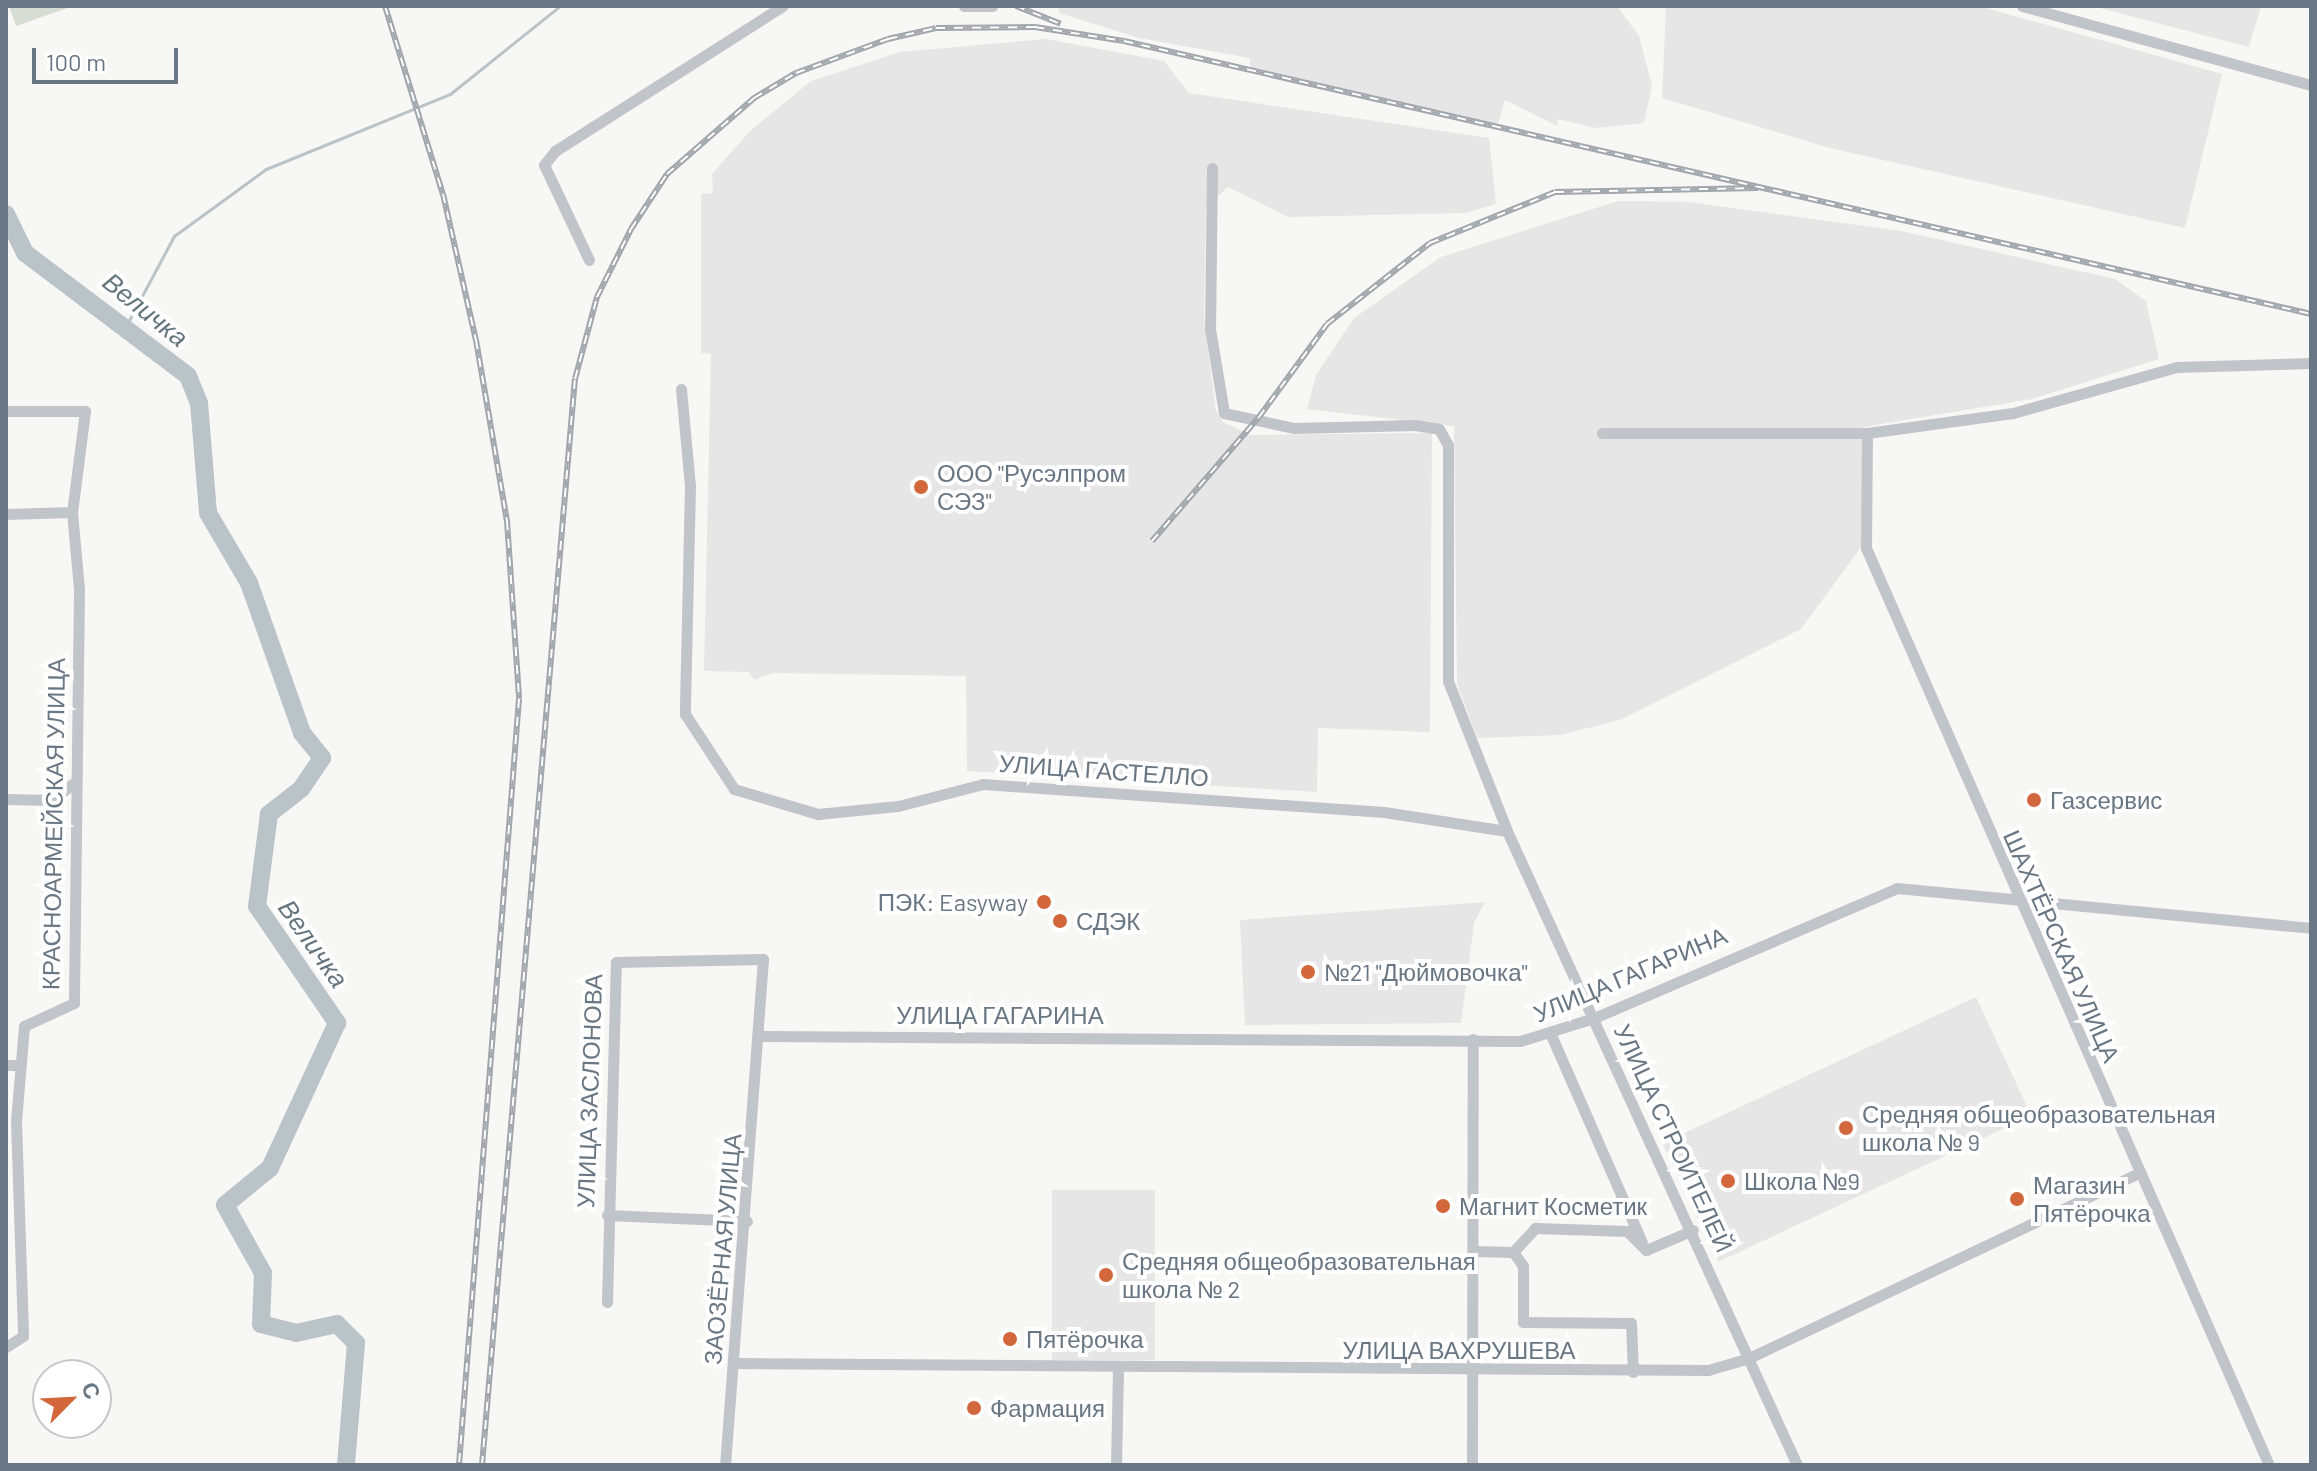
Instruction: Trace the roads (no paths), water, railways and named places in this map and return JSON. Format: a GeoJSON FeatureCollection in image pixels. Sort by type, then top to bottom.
{"type":"FeatureCollection","features":[{"type":"Feature","properties":{"kind":"street"},"geometry":{"type":"LineString","coordinates":[[589,260],[544,165],[555,151],[783,6]]}},
{"type":"Feature","properties":{"kind":"street"},"geometry":{"type":"LineString","coordinates":[[964,6],[992,6]]}},
{"type":"Feature","properties":{"kind":"street"},"geometry":{"type":"LineString","coordinates":[[2022,6],[2311,85]]}},
{"type":"Feature","properties":{"kind":"street","name":"УЛИЦА СТРОИТЕЛЕЙ"},"geometry":{"type":"LineString","coordinates":[[1212,168],[1210,329],[1224,413],[1294,428],[1415,425],[1439,429],[1448,445],[1448,681],[1507,831],[1693,1230],[1797,1465]]}},
{"type":"Feature","properties":{"kind":"street"},"geometry":{"type":"LineString","coordinates":[[1602,433],[1867,433],[2013,413],[2177,367],[2311,363]]}},
{"type":"Feature","properties":{"kind":"street","name":"УЛИЦА ГАСТЕЛЛО"},"geometry":{"type":"LineString","coordinates":[[681,389],[690,486],[685,714],[734,789],[818,814],[898,806],[983,784],[1384,812],[1507,831]]}},
{"type":"Feature","properties":{"kind":"street","name":"КРАСНОАРМЕЙСКАЯ УЛИЦА"},"geometry":{"type":"LineString","coordinates":[[6,411],[85,411],[72,512],[79,589],[72,784],[74,1003],[24,1026],[20,1065],[23,1336],[10,1347]]}},
{"type":"Feature","properties":{"kind":"street","name":"ШАХТЁРСКАЯ УЛИЦА"},"geometry":{"type":"LineString","coordinates":[[1867,433],[1866,548],[2015,896],[2269,1465]]}},
{"type":"Feature","properties":{"kind":"street"},"geometry":{"type":"LineString","coordinates":[[6,514],[72,512]]}},
{"type":"Feature","properties":{"kind":"street"},"geometry":{"type":"LineString","coordinates":[[6,799],[53,800],[72,784]]}},
{"type":"Feature","properties":{"kind":"street","name":"УЛИЦА ГАГАРИНА"},"geometry":{"type":"LineString","coordinates":[[760,1036],[1473,1039],[1551,1035],[1897,888],[2015,896],[2311,928]]}},
{"type":"Feature","properties":{"kind":"street","name":"УЛИЦА ЗАСЛОНОВА"},"geometry":{"type":"LineString","coordinates":[[607,1302],[616,962],[763,959],[760,1036]]}},
{"type":"Feature","properties":{"kind":"street"},"geometry":{"type":"LineString","coordinates":[[1551,1035],[1646,1250]]}},
{"type":"Feature","properties":{"kind":"street","name":"ЗАОЗЁРНАЯ УЛИЦА"},"geometry":{"type":"LineString","coordinates":[[725,1465],[760,1036]]}},
{"type":"Feature","properties":{"kind":"street"},"geometry":{"type":"LineString","coordinates":[[1472,1465],[1473,1039]]}},
{"type":"Feature","properties":{"kind":"street"},"geometry":{"type":"LineString","coordinates":[[6,1065],[20,1065]]}},
{"type":"Feature","properties":{"kind":"street","name":"УЛИЦА ВАХРУШЕВА"},"geometry":{"type":"LineString","coordinates":[[735,1363],[1473,1373],[1708,1370],[1749,1358],[2138,1173]]}},
{"type":"Feature","properties":{"kind":"street"},"geometry":{"type":"LineString","coordinates":[[607,1215],[747,1221]]}},
{"type":"Feature","properties":{"kind":"street"},"geometry":{"type":"LineString","coordinates":[[1473,1251],[1513,1252],[1535,1228],[1627,1231],[1646,1250]]}},
{"type":"Feature","properties":{"kind":"street"},"geometry":{"type":"LineString","coordinates":[[1646,1250],[1693,1230]]}},
{"type":"Feature","properties":{"kind":"street"},"geometry":{"type":"LineString","coordinates":[[1513,1252],[1523,1266],[1523,1322],[1631,1323],[1633,1372]]}},
{"type":"Feature","properties":{"kind":"street"},"geometry":{"type":"LineString","coordinates":[[1116,1465],[1118,1369]]}},
{"type":"Feature","properties":{"kind":"waterway"},"geometry":{"type":"LineString","coordinates":[[127,324],[174,236],[266,169],[450,94],[560,6]]}},
{"type":"Feature","properties":{"kind":"waterway","name":"Величка"},"geometry":{"type":"LineString","coordinates":[[6,214],[25,253],[188,376],[199,403],[208,513],[249,583],[302,733],[322,758],[301,789],[269,814],[257,906],[337,1023],[270,1168],[225,1205],[263,1273],[261,1324],[296,1333],[337,1324],[356,1343],[346,1465]]}},
{"type":"Feature","properties":{"kind":"railway"},"geometry":{"type":"LineString","coordinates":[[385,6],[443,194],[476,340],[507,521],[519,699],[459,1465]]}},
{"type":"Feature","properties":{"kind":"railway"},"geometry":{"type":"LineString","coordinates":[[1016,6],[1061,24]]}},
{"type":"Feature","properties":{"kind":"railway"},"geometry":{"type":"LineString","coordinates":[[482,1465],[575,379],[597,297],[631,229],[667,174],[754,98],[796,73],[888,39],[936,28],[1035,27],[1124,41],[2311,314]]}},
{"type":"Feature","properties":{"kind":"railway"},"geometry":{"type":"LineString","coordinates":[[1152,541],[1259,417],[1327,324],[1430,243],[1555,192],[1758,188]]}},
{"type":"Feature","properties":{"kind":"place","name":"ООО \"Русэлпром СЭЗ\""},"geometry":{"type":"Point","coordinates":[921,487]}},
{"type":"Feature","properties":{"kind":"place","name":"Газсервис"},"geometry":{"type":"Point","coordinates":[2034,800]}},
{"type":"Feature","properties":{"kind":"place","name":"ПЭК: Easyway"},"geometry":{"type":"Point","coordinates":[1044,902]}},
{"type":"Feature","properties":{"kind":"place","name":"СДЭК"},"geometry":{"type":"Point","coordinates":[1060,921]}},
{"type":"Feature","properties":{"kind":"place","name":"№21 \"Дюймовочка\""},"geometry":{"type":"Point","coordinates":[1308,972]}},
{"type":"Feature","properties":{"kind":"place","name":"Средняя общеобразовательная школа № 9"},"geometry":{"type":"Point","coordinates":[1846,1128]}},
{"type":"Feature","properties":{"kind":"place","name":"Школа №9"},"geometry":{"type":"Point","coordinates":[1728,1181]}},
{"type":"Feature","properties":{"kind":"place","name":"Магазин Пятёрочка"},"geometry":{"type":"Point","coordinates":[2017,1199]}},
{"type":"Feature","properties":{"kind":"place","name":"Магнит Косметик"},"geometry":{"type":"Point","coordinates":[1443,1206]}},
{"type":"Feature","properties":{"kind":"place","name":"Средняя общеобразовательная школа № 2"},"geometry":{"type":"Point","coordinates":[1106,1275]}},
{"type":"Feature","properties":{"kind":"place","name":"Пятёрочка"},"geometry":{"type":"Point","coordinates":[1010,1339]}},
{"type":"Feature","properties":{"kind":"place","name":"Фармация"},"geometry":{"type":"Point","coordinates":[974,1408]}}]}
